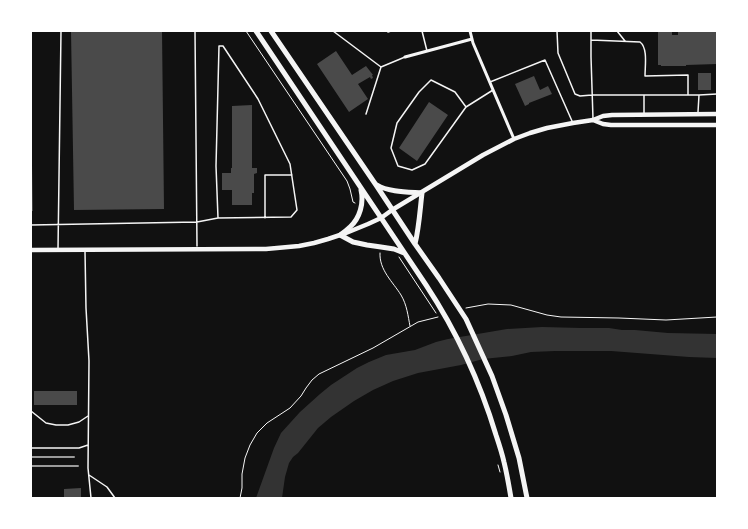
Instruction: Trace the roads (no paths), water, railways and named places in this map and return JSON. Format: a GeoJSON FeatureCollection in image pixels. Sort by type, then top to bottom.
{"type":"FeatureCollection","features":[{"type":"Feature","properties":{"kind":"main road"},"geometry":{"type":"LineString","coordinates":[[256,31],[426,285],[453,329],[478,381],[492,420],[504,461],[511,498]]}},
{"type":"Feature","properties":{"kind":"main road"},"geometry":{"type":"LineString","coordinates":[[271,31],[466,319],[492,376],[506,415],[519,458],[527,498]]}},
{"type":"Feature","properties":{"kind":"main road"},"geometry":{"type":"LineString","coordinates":[[31,250],[266,249],[299,246],[340,235],[381,218],[483,155],[514,139],[547,128],[612,115],[717,114]]}},
{"type":"Feature","properties":{"kind":"main road"},"geometry":{"type":"LineString","coordinates":[[593,120],[603,124],[612,125],[717,125]]}},
{"type":"Feature","properties":{"kind":"main road"},"geometry":{"type":"LineString","coordinates":[[340,235],[351,227],[358,218],[362,203],[362,195],[359,185]]}},
{"type":"Feature","properties":{"kind":"main road"},"geometry":{"type":"LineString","coordinates":[[376,185],[382,188],[422,193]]}},
{"type":"Feature","properties":{"kind":"main road"},"geometry":{"type":"LineString","coordinates":[[415,244],[418,233],[422,193]]}},
{"type":"Feature","properties":{"kind":"main road"},"geometry":{"type":"LineString","coordinates":[[340,235],[353,242],[404,253]]}},
{"type":"Feature","properties":{"kind":"street"},"geometry":{"type":"LineString","coordinates":[[470,31],[514,139]]}},
{"type":"Feature","properties":{"kind":"street"},"geometry":{"type":"LineString","coordinates":[[405,57],[472,39]]}},
{"type":"Feature","properties":{"kind":"lane"},"geometry":{"type":"LineString","coordinates":[[58,249],[61,31]]}},
{"type":"Feature","properties":{"kind":"lane"},"geometry":{"type":"LineString","coordinates":[[195,31],[197,246]]}},
{"type":"Feature","properties":{"kind":"lane"},"geometry":{"type":"LineString","coordinates":[[333,31],[381,68]]}},
{"type":"Feature","properties":{"kind":"lane"},"geometry":{"type":"LineString","coordinates":[[422,31],[427,51]]}},
{"type":"Feature","properties":{"kind":"lane"},"geometry":{"type":"LineString","coordinates":[[557,31],[558,53],[575,94],[580,96],[717,94]]}},
{"type":"Feature","properties":{"kind":"lane"},"geometry":{"type":"LineString","coordinates":[[590,31],[593,120]]}},
{"type":"Feature","properties":{"kind":"lane"},"geometry":{"type":"LineString","coordinates":[[617,31],[625,41]]}},
{"type":"Feature","properties":{"kind":"lane"},"geometry":{"type":"LineString","coordinates":[[591,40],[640,42],[644,44],[645,76],[688,76],[688,95]]}},
{"type":"Feature","properties":{"kind":"lane"},"geometry":{"type":"LineString","coordinates":[[31,225],[197,222],[218,218],[291,218],[297,210],[290,164],[258,99],[223,46],[219,46],[216,166],[218,218]]}},
{"type":"Feature","properties":{"kind":"lane"},"geometry":{"type":"LineString","coordinates":[[366,114],[381,68],[405,57]]}},
{"type":"Feature","properties":{"kind":"lane"},"geometry":{"type":"LineString","coordinates":[[490,82],[545,60],[573,123]]}},
{"type":"Feature","properties":{"kind":"lane"},"geometry":{"type":"LineString","coordinates":[[466,108],[455,92],[431,80],[419,92],[397,123],[391,148],[398,166],[412,170],[425,164],[466,108],[493,90]]}},
{"type":"Feature","properties":{"kind":"lane"},"geometry":{"type":"LineString","coordinates":[[644,95],[644,114]]}},
{"type":"Feature","properties":{"kind":"lane"},"geometry":{"type":"LineString","coordinates":[[698,95],[698,114]]}},
{"type":"Feature","properties":{"kind":"lane"},"geometry":{"type":"LineString","coordinates":[[265,218],[265,175],[292,175]]}},
{"type":"Feature","properties":{"kind":"lane"},"geometry":{"type":"LineString","coordinates":[[86,249],[88,444],[91,498]]}},
{"type":"Feature","properties":{"kind":"lane"},"geometry":{"type":"LineString","coordinates":[[31,411],[46,423],[56,425],[78,422],[88,416]]}},
{"type":"Feature","properties":{"kind":"lane"},"geometry":{"type":"LineString","coordinates":[[31,448],[78,448],[88,444]]}},
{"type":"Feature","properties":{"kind":"lane"},"geometry":{"type":"LineString","coordinates":[[89,474],[107,487],[115,498]]}},
{"type":"Feature","properties":{"kind":"railway"},"geometry":{"type":"LineString","coordinates":[[31,457],[74,457]]}},
{"type":"Feature","properties":{"kind":"railway"},"geometry":{"type":"LineString","coordinates":[[31,466],[78,466]]}}]}
